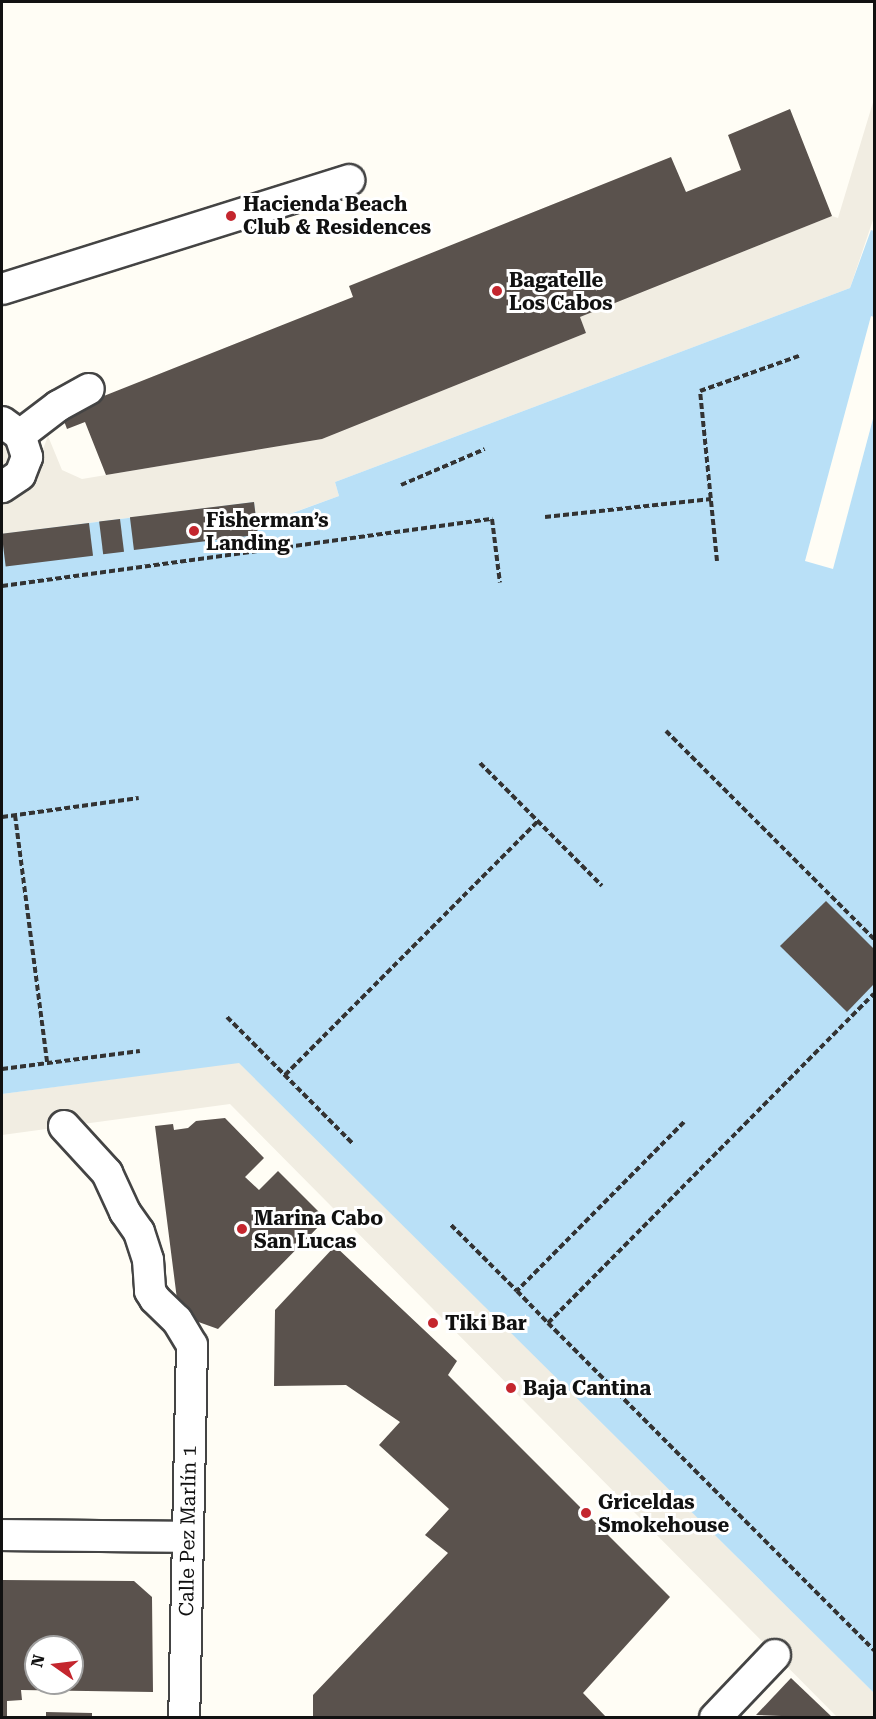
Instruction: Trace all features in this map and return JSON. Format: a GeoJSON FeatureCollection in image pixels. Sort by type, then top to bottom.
{"type":"FeatureCollection","features":[{"type":"Feature","properties":{"kind":"street"},"geometry":{"type":"LineString","coordinates":[[2,289],[349,180]]}},
{"type":"Feature","properties":{"kind":"street"},"geometry":{"type":"LineString","coordinates":[[2,487],[14,482],[24,466],[26,448],[11,429],[89,389]]}},
{"type":"Feature","properties":{"kind":"street","name":"Calle Pez Marlín 1"},"geometry":{"type":"LineString","coordinates":[[64,1126],[107,1173],[126,1212],[139,1232],[148,1260],[150,1291],[154,1299],[177,1320],[192,1345],[184,1718]]}},
{"type":"Feature","properties":{"kind":"street"},"geometry":{"type":"LineString","coordinates":[[2,1535],[188,1537]]}},
{"type":"Feature","properties":{"kind":"street"},"geometry":{"type":"LineString","coordinates":[[715,1718],[775,1655]]}},
{"type":"Feature","properties":{"kind":"path"},"geometry":{"type":"LineString","coordinates":[[717,561],[700,391],[799,356]]}},
{"type":"Feature","properties":{"kind":"path"},"geometry":{"type":"LineString","coordinates":[[401,484],[485,449]]}},
{"type":"Feature","properties":{"kind":"path"},"geometry":{"type":"LineString","coordinates":[[544,517],[711,499]]}},
{"type":"Feature","properties":{"kind":"path"},"geometry":{"type":"LineString","coordinates":[[2,586],[492,519],[500,583]]}},
{"type":"Feature","properties":{"kind":"path"},"geometry":{"type":"LineString","coordinates":[[666,730],[874,939]]}},
{"type":"Feature","properties":{"kind":"path"},"geometry":{"type":"LineString","coordinates":[[480,763],[602,886]]}},
{"type":"Feature","properties":{"kind":"path"},"geometry":{"type":"LineString","coordinates":[[2,817],[139,798]]}},
{"type":"Feature","properties":{"kind":"path"},"geometry":{"type":"LineString","coordinates":[[15,815],[47,1064]]}},
{"type":"Feature","properties":{"kind":"path"},"geometry":{"type":"LineString","coordinates":[[285,1076],[538,821]]}},
{"type":"Feature","properties":{"kind":"path"},"geometry":{"type":"LineString","coordinates":[[548,1323],[874,994]]}},
{"type":"Feature","properties":{"kind":"path"},"geometry":{"type":"LineString","coordinates":[[226,1017],[353,1144]]}},
{"type":"Feature","properties":{"kind":"path"},"geometry":{"type":"LineString","coordinates":[[2,1069],[140,1051]]}},
{"type":"Feature","properties":{"kind":"path"},"geometry":{"type":"LineString","coordinates":[[517,1291],[684,1122]]}},
{"type":"Feature","properties":{"kind":"path"},"geometry":{"type":"LineString","coordinates":[[451,1226],[874,1650]]}},
{"type":"Feature","properties":{"kind":"shaded area"},"geometry":{"type":"Polygon","coordinates":[[[874,99],[874,217],[850,288],[335,482],[339,496],[256,526],[253,502],[2,534],[2,409],[40,457],[48,436],[62,470],[82,479],[322,439],[586,333],[580,317],[832,216],[838,218],[874,99]]]}},
{"type":"Feature","properties":{"kind":"shaded area"},"geometry":{"type":"Polygon","coordinates":[[[239,1062],[874,1693],[874,1717],[837,1717],[230,1104],[2,1135],[2,1094],[239,1062]]]}},
{"type":"Feature","properties":{"kind":"water"},"geometry":{"type":"Polygon","coordinates":[[[871,230],[874,231],[874,1693],[239,1063],[2,1094],[2,534],[254,502],[257,526],[339,496],[335,482],[850,288],[871,230]]]}},
{"type":"Feature","properties":{"kind":"pier"},"geometry":{"type":"Polygon","coordinates":[[[871,316],[874,317],[874,415],[833,569],[805,561],[871,316]]]}},
{"type":"Feature","properties":{"kind":"building","name":"Bagatelle Los Cabos"},"geometry":{"type":"Polygon","coordinates":[[[790,109],[832,216],[580,317],[586,333],[322,439],[106,475],[85,422],[67,429],[61,413],[353,297],[349,286],[671,157],[686,192],[741,170],[728,135],[790,109]]]}},
{"type":"Feature","properties":{"kind":"building","name":"Fisherman’s Landing"},"geometry":{"type":"Polygon","coordinates":[[[254,502],[258,535],[134,550],[130,517],[254,502]]]}},
{"type":"Feature","properties":{"kind":"building"},"geometry":{"type":"Polygon","coordinates":[[[120,519],[124,552],[103,554],[99,522],[120,519]]]}},
{"type":"Feature","properties":{"kind":"building"},"geometry":{"type":"Polygon","coordinates":[[[89,523],[93,556],[6,566],[2,534],[89,523]]]}},
{"type":"Feature","properties":{"kind":"building"},"geometry":{"type":"Polygon","coordinates":[[[826,901],[874,949],[874,984],[847,1012],[780,946],[826,901]]]}},
{"type":"Feature","properties":{"kind":"building","name":"Marina Cabo San Lucas"},"geometry":{"type":"Polygon","coordinates":[[[225,1118],[264,1158],[245,1177],[259,1190],[278,1171],[326,1219],[218,1329],[179,1315],[155,1126],[173,1124],[174,1130],[188,1128],[196,1121],[225,1118]]]}},
{"type":"Feature","properties":{"kind":"building"},"geometry":{"type":"Polygon","coordinates":[[[335,1246],[457,1361],[448,1375],[670,1597],[583,1693],[607,1718],[313,1718],[313,1695],[448,1553],[425,1535],[449,1509],[379,1445],[400,1422],[346,1385],[274,1386],[275,1310],[335,1246]]]}},
{"type":"Feature","properties":{"kind":"building"},"geometry":{"type":"Polygon","coordinates":[[[2,1580],[134,1581],[152,1597],[153,1692],[84,1691],[84,1635],[24,1635],[22,1700],[7,1701],[7,1718],[2,1718],[2,1580]]]}},
{"type":"Feature","properties":{"kind":"building"},"geometry":{"type":"Polygon","coordinates":[[[791,1678],[833,1718],[756,1715],[791,1678]]]}},
{"type":"Feature","properties":{"kind":"building"},"geometry":{"type":"Polygon","coordinates":[[[46,1712],[92,1713],[92,1718],[46,1718],[46,1712]]]}},
{"type":"Feature","properties":{"kind":"place","name":"Hacienda Beach Club & Residences"},"geometry":{"type":"Point","coordinates":[231,216]}},
{"type":"Feature","properties":{"kind":"place","name":"Bagatelle Los Cabos"},"geometry":{"type":"Point","coordinates":[497,291]}},
{"type":"Feature","properties":{"kind":"place","name":"Fisherman’s Landing"},"geometry":{"type":"Point","coordinates":[194,531]}},
{"type":"Feature","properties":{"kind":"place","name":"Marina Cabo San Lucas"},"geometry":{"type":"Point","coordinates":[242,1229]}},
{"type":"Feature","properties":{"kind":"place","name":"Tiki Bar"},"geometry":{"type":"Point","coordinates":[433,1323]}},
{"type":"Feature","properties":{"kind":"place","name":"Baja Cantina"},"geometry":{"type":"Point","coordinates":[511,1388]}},
{"type":"Feature","properties":{"kind":"place","name":"Griceldas Smokehouse"},"geometry":{"type":"Point","coordinates":[586,1513]}}]}
